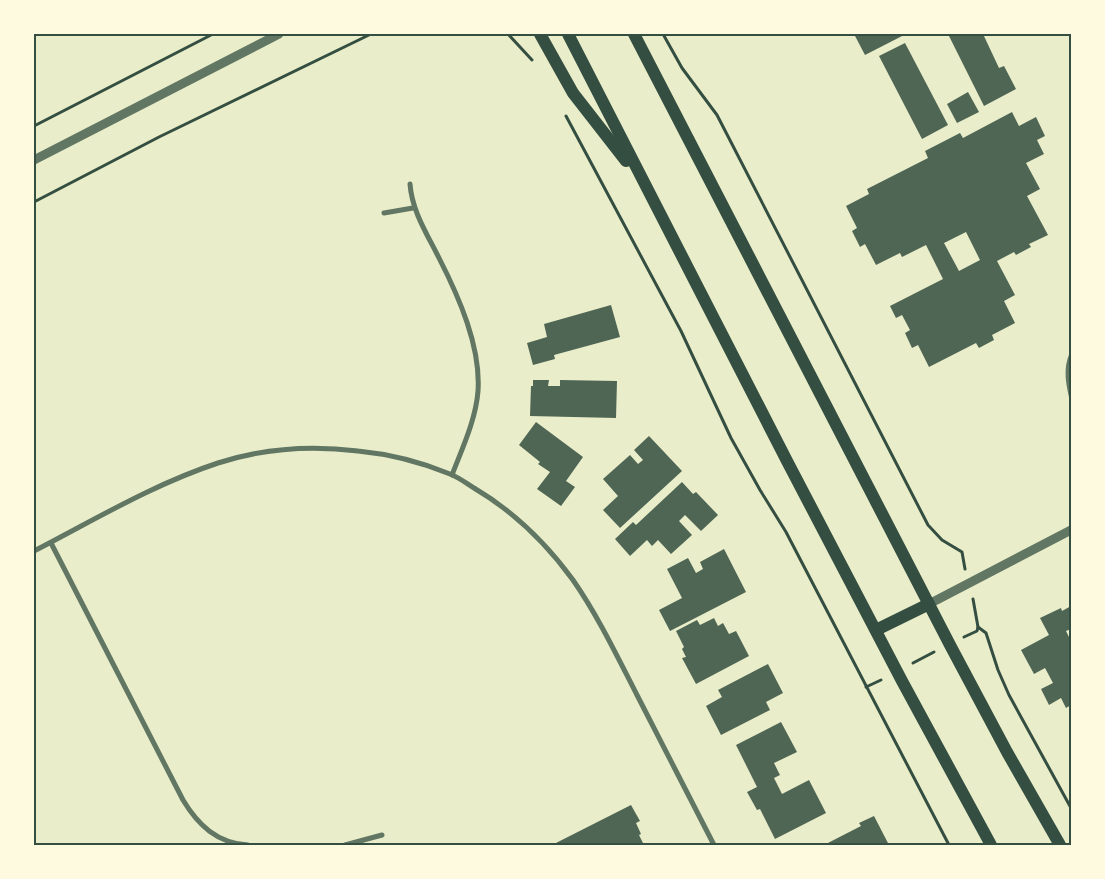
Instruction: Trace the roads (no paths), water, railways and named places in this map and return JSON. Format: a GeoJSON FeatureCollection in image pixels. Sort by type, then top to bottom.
{"type":"FeatureCollection","features":[{"type":"Feature","properties":{"kind":"main road"},"geometry":{"type":"LineString","coordinates":[[540,34],[573,94],[645,184]]}},
{"type":"Feature","properties":{"kind":"main road"},"geometry":{"type":"LineString","coordinates":[[568,34],[787,461],[991,845]]}},
{"type":"Feature","properties":{"kind":"main road"},"geometry":{"type":"LineString","coordinates":[[634,34],[950,645],[1007,752],[1060,845]]}},
{"type":"Feature","properties":{"kind":"main road"},"geometry":{"type":"LineString","coordinates":[[876,630],[929,604]]}},
{"type":"Feature","properties":{"kind":"street"},"geometry":{"type":"LineString","coordinates":[[34,160],[279,34]]}},
{"type":"Feature","properties":{"kind":"street"},"geometry":{"type":"LineString","coordinates":[[410,184],[414,208],[451,282],[475,345],[478,392],[470,426],[452,475]]}},
{"type":"Feature","properties":{"kind":"street"},"geometry":{"type":"LineString","coordinates":[[384,213],[414,208]]}},
{"type":"Feature","properties":{"kind":"street"},"geometry":{"type":"LineString","coordinates":[[34,551],[182,476],[220,462],[263,451],[299,447],[382,453],[452,475],[485,495],[517,519],[554,555],[573,580],[606,636],[714,845]]}},
{"type":"Feature","properties":{"kind":"street"},"geometry":{"type":"LineString","coordinates":[[929,604],[1071,530]]}},
{"type":"Feature","properties":{"kind":"street"},"geometry":{"type":"LineString","coordinates":[[50,543],[191,814],[200,824],[227,841],[248,845]]}},
{"type":"Feature","properties":{"kind":"street"},"geometry":{"type":"LineString","coordinates":[[345,845],[352,845],[382,835]]}},
{"type":"Feature","properties":{"kind":"lane"},"geometry":{"type":"LineString","coordinates":[[1071,355],[1068,362],[1067,383],[1071,397]]}}]}
